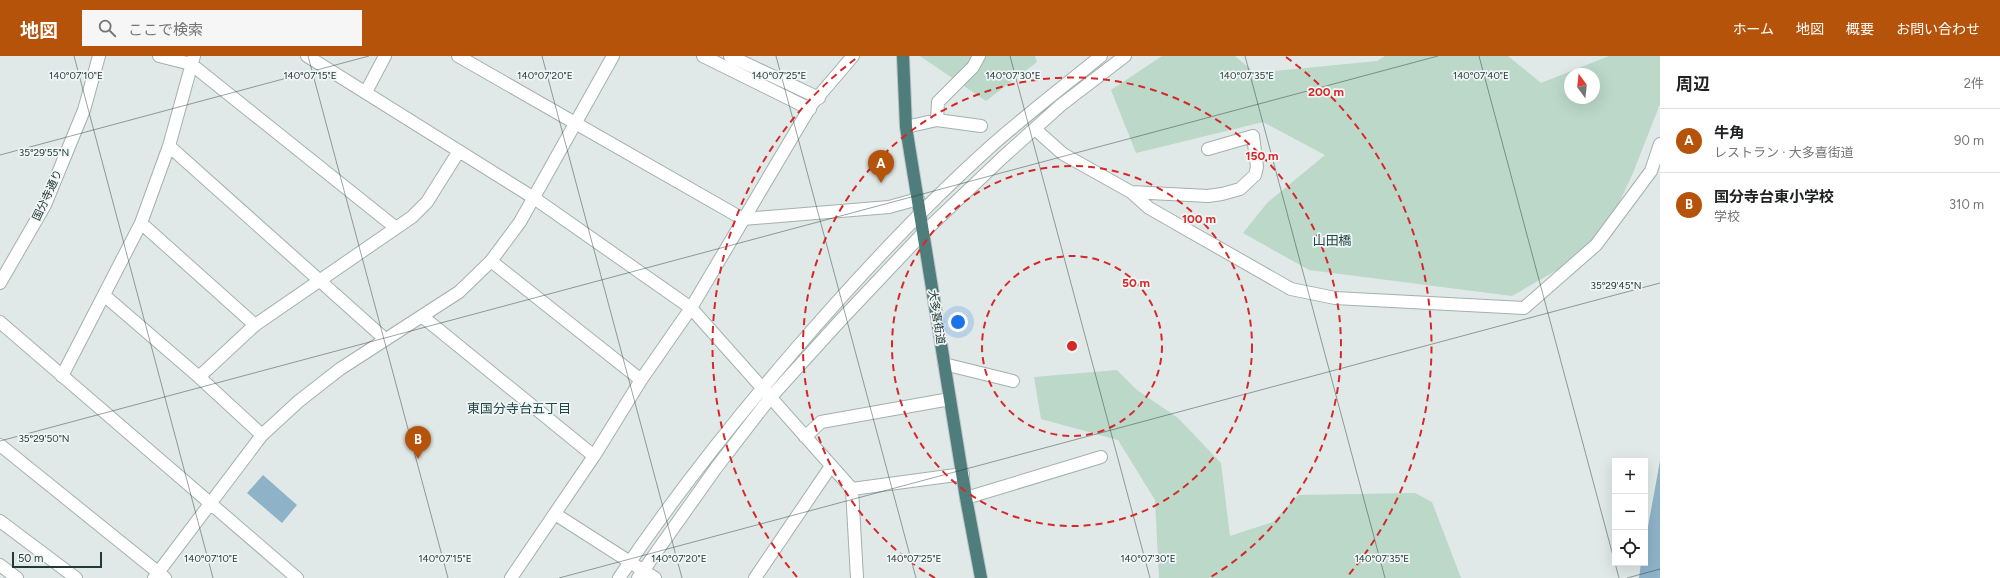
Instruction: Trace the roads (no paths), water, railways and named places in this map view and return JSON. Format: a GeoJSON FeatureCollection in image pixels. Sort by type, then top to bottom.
{"type":"FeatureCollection","features":[{"type":"Feature","properties":{"kind":"highway","name":"大多喜街道"},"geometry":{"type":"LineString","coordinates":[[903,56],[906,127],[980,578]]}},
{"type":"Feature","properties":{"kind":"street","name":"国分寺通り"},"geometry":{"type":"LineString","coordinates":[[0,283],[44,205],[84,110],[99,56]]}},
{"type":"Feature","properties":{"kind":"street"},"geometry":{"type":"LineString","coordinates":[[159,56],[192,60],[396,228]]}},
{"type":"Feature","properties":{"kind":"street"},"geometry":{"type":"LineString","coordinates":[[307,56],[534,198],[691,308],[852,490],[857,578]]}},
{"type":"Feature","properties":{"kind":"street"},"geometry":{"type":"LineString","coordinates":[[366,92],[385,56]]}},
{"type":"Feature","properties":{"kind":"street"},"geometry":{"type":"LineString","coordinates":[[458,56],[743,219],[889,207],[918,199]]}},
{"type":"Feature","properties":{"kind":"street"},"geometry":{"type":"LineString","coordinates":[[0,445],[159,576],[262,435],[299,401],[340,369],[385,339],[423,317],[459,292],[491,261],[520,222],[613,56]]}},
{"type":"Feature","properties":{"kind":"street"},"geometry":{"type":"LineString","coordinates":[[703,56],[810,108]]}},
{"type":"Feature","properties":{"kind":"street"},"geometry":{"type":"LineString","coordinates":[[730,56],[819,98]]}},
{"type":"Feature","properties":{"kind":"street"},"geometry":{"type":"LineString","coordinates":[[511,578],[594,456],[640,380],[691,308],[810,108],[853,56]]}},
{"type":"Feature","properties":{"kind":"street"},"geometry":{"type":"LineString","coordinates":[[937,120],[938,102],[973,67],[979,56]]}},
{"type":"Feature","properties":{"kind":"street"},"geometry":{"type":"LineString","coordinates":[[619,578],[761,388],[860,274],[920,213],[991,146],[1101,56]]}},
{"type":"Feature","properties":{"kind":"street"},"geometry":{"type":"LineString","coordinates":[[640,574],[716,468],[770,398],[924,233],[1061,105],[1125,56]]}},
{"type":"Feature","properties":{"kind":"street"},"geometry":{"type":"LineString","coordinates":[[62,376],[105,296],[141,223],[169,146],[192,60]]}},
{"type":"Feature","properties":{"kind":"street"},"geometry":{"type":"LineString","coordinates":[[906,127],[937,120],[981,126]]}},
{"type":"Feature","properties":{"kind":"street"},"geometry":{"type":"LineString","coordinates":[[1035,129],[1063,154],[1132,192],[1149,208],[1291,289],[1335,298],[1524,308],[1596,245],[1651,171],[1660,144]]}},
{"type":"Feature","properties":{"kind":"street"},"geometry":{"type":"LineString","coordinates":[[1132,192],[1208,196],[1240,189],[1255,175],[1258,167],[1253,136],[1208,149]]}},
{"type":"Feature","properties":{"kind":"street"},"geometry":{"type":"LineString","coordinates":[[169,146],[385,339]]}},
{"type":"Feature","properties":{"kind":"street"},"geometry":{"type":"LineString","coordinates":[[199,377],[255,325],[319,279],[396,228],[427,202],[459,151]]}},
{"type":"Feature","properties":{"kind":"street"},"geometry":{"type":"LineString","coordinates":[[141,223],[255,325]]}},
{"type":"Feature","properties":{"kind":"street"},"geometry":{"type":"LineString","coordinates":[[491,261],[640,380]]}},
{"type":"Feature","properties":{"kind":"street"},"geometry":{"type":"LineString","coordinates":[[105,296],[199,377],[262,435]]}},
{"type":"Feature","properties":{"kind":"street"},"geometry":{"type":"LineString","coordinates":[[423,317],[594,456]]}},
{"type":"Feature","properties":{"kind":"street"},"geometry":{"type":"LineString","coordinates":[[0,322],[297,578]]}},
{"type":"Feature","properties":{"kind":"street"},"geometry":{"type":"LineString","coordinates":[[944,364],[1013,380]]}},
{"type":"Feature","properties":{"kind":"street"},"geometry":{"type":"LineString","coordinates":[[805,437],[821,422],[950,399]]}},
{"type":"Feature","properties":{"kind":"street"},"geometry":{"type":"LineString","coordinates":[[966,498],[1101,456]]}},
{"type":"Feature","properties":{"kind":"street"},"geometry":{"type":"LineString","coordinates":[[754,578],[831,466]]}},
{"type":"Feature","properties":{"kind":"street"},"geometry":{"type":"LineString","coordinates":[[852,490],[963,474]]}},
{"type":"Feature","properties":{"kind":"street"},"geometry":{"type":"LineString","coordinates":[[554,514],[630,562],[640,574],[655,578]]}},
{"type":"Feature","properties":{"kind":"street"},"geometry":{"type":"LineString","coordinates":[[0,521],[76,578]]}},
{"type":"Feature","properties":{"kind":"street"},"geometry":{"type":"LineString","coordinates":[[0,565],[17,578]]}},
{"type":"Feature","properties":{"kind":"water"},"geometry":{"type":"Polygon","coordinates":[[[1660,461],[1660,578],[1639,578],[1641,566],[1648,566],[1648,527],[1660,461]]]}},
{"type":"Feature","properties":{"kind":"water"},"geometry":{"type":"Polygon","coordinates":[[[263,475],[297,505],[282,523],[247,493],[263,475]]]}},
{"type":"Feature","properties":{"kind":"place","name":"牛角"},"geometry":{"type":"Point","coordinates":[881,183]}},
{"type":"Feature","properties":{"kind":"place","name":"国分寺台東小学校"},"geometry":{"type":"Point","coordinates":[418,459]}},
{"type":"Feature","properties":{"kind":"district","name":"山田橋"},"geometry":{"type":"Point","coordinates":[1332,240]}},
{"type":"Feature","properties":{"kind":"district","name":"東国分寺台五丁目"},"geometry":{"type":"Point","coordinates":[519,408]}}]}
